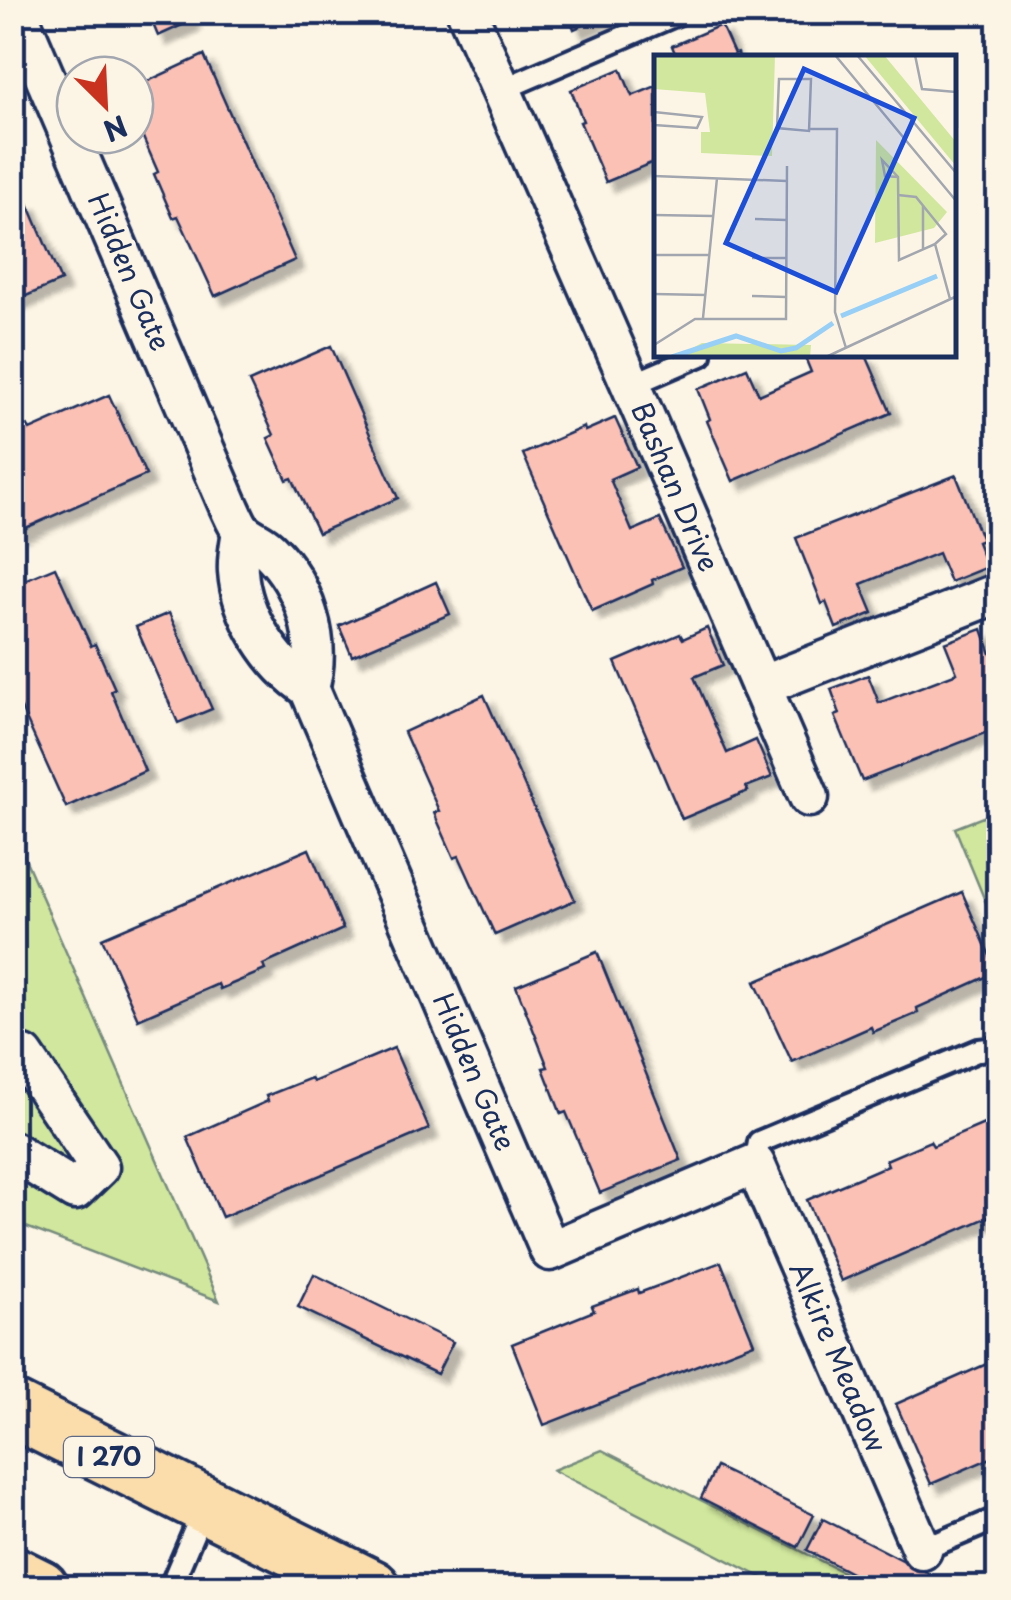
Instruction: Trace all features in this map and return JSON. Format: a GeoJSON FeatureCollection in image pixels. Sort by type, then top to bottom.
{"type":"FeatureCollection","features":[{"type":"Feature","properties":{"kind":"highway","name":"I 270"},"geometry":{"type":"LineString","coordinates":[[12,1409],[372,1588]]}},
{"type":"Feature","properties":{"kind":"highway"},"geometry":{"type":"LineString","coordinates":[[12,1574],[40,1588]]}},
{"type":"Feature","properties":{"kind":"street","name":"Hidden Gate"},"geometry":{"type":"LineString","coordinates":[[17,12],[242,532],[238,571],[252,620],[281,666],[309,688],[550,1251],[755,1164]]}},
{"type":"Feature","properties":{"kind":"street","name":"Bashan Drive"},"geometry":{"type":"LineString","coordinates":[[467,12],[808,797]]}},
{"type":"Feature","properties":{"kind":"street","name":"Hidden Gate"},"geometry":{"type":"LineString","coordinates":[[242,532],[256,539],[282,564],[303,602],[315,652],[309,688]]}},
{"type":"Feature","properties":{"kind":"street"},"geometry":{"type":"LineString","coordinates":[[761,686],[998,593]]}},
{"type":"Feature","properties":{"kind":"street"},"geometry":{"type":"LineString","coordinates":[[12,1060],[24,1056],[99,1167],[75,1190],[12,1151]]}},
{"type":"Feature","properties":{"kind":"street","name":"Alkire Meadow"},"geometry":{"type":"LineString","coordinates":[[755,1164],[922,1550]]}},
{"type":"Feature","properties":{"kind":"lane"},"geometry":{"type":"LineString","coordinates":[[501,90],[682,12]]}},
{"type":"Feature","properties":{"kind":"lane"},"geometry":{"type":"LineString","coordinates":[[632,385],[695,358]]}},
{"type":"Feature","properties":{"kind":"lane"},"geometry":{"type":"LineString","coordinates":[[755,1164],[759,1142],[979,1050],[998,1048]]}},
{"type":"Feature","properties":{"kind":"lane"},"geometry":{"type":"LineString","coordinates":[[170,1588],[206,1504]]}},
{"type":"Feature","properties":{"kind":"lane"},"geometry":{"type":"LineString","coordinates":[[922,1550],[998,1518]]}},
{"type":"Feature","properties":{"kind":"green space"},"geometry":{"type":"Polygon","coordinates":[[[998,811],[998,932],[955,828],[998,811]]]}},
{"type":"Feature","properties":{"kind":"green space"},"geometry":{"type":"Polygon","coordinates":[[[13,831],[219,1301],[13,1222],[13,831]]]}},
{"type":"Feature","properties":{"kind":"green space"},"geometry":{"type":"Polygon","coordinates":[[[602,1450],[872,1587],[780,1587],[553,1470],[602,1450]]]}},
{"type":"Feature","properties":{"kind":"building"},"geometry":{"type":"Polygon","coordinates":[[[148,12],[187,12],[191,21],[158,36],[148,12]]]}},
{"type":"Feature","properties":{"kind":"building"},"geometry":{"type":"Polygon","coordinates":[[[568,12],[613,12],[574,29],[568,12]]]}},
{"type":"Feature","properties":{"kind":"building"},"geometry":{"type":"Polygon","coordinates":[[[721,25],[734,54],[738,55],[676,55],[672,46],[721,25]]]}},
{"type":"Feature","properties":{"kind":"building"},"geometry":{"type":"Polygon","coordinates":[[[204,55],[295,260],[215,296],[154,174],[158,172],[151,155],[155,155],[155,78],[204,55]]]}},
{"type":"Feature","properties":{"kind":"building"},"geometry":{"type":"Polygon","coordinates":[[[621,69],[632,96],[654,87],[654,162],[606,182],[571,90],[621,69]]]}},
{"type":"Feature","properties":{"kind":"building"},"geometry":{"type":"Polygon","coordinates":[[[27,201],[61,281],[12,302],[12,207],[27,201]]]}},
{"type":"Feature","properties":{"kind":"building"},"geometry":{"type":"Polygon","coordinates":[[[331,346],[398,498],[318,533],[292,478],[287,480],[268,438],[274,435],[249,382],[331,346]]]}},
{"type":"Feature","properties":{"kind":"building"},"geometry":{"type":"Polygon","coordinates":[[[805,358],[867,358],[891,413],[733,481],[698,389],[747,368],[759,395],[811,372],[805,358]]]}},
{"type":"Feature","properties":{"kind":"building"},"geometry":{"type":"Polygon","coordinates":[[[109,395],[146,475],[12,534],[12,432],[27,425],[30,430],[109,395]]]}},
{"type":"Feature","properties":{"kind":"building"},"geometry":{"type":"Polygon","coordinates":[[[615,418],[637,467],[610,479],[632,531],[660,519],[682,567],[592,611],[523,454],[615,418]]]}},
{"type":"Feature","properties":{"kind":"building"},"geometry":{"type":"Polygon","coordinates":[[[956,475],[982,540],[977,542],[987,567],[950,582],[938,553],[861,584],[873,613],[836,628],[826,602],[822,604],[796,538],[956,475]]]}},
{"type":"Feature","properties":{"kind":"building"},"geometry":{"type":"Polygon","coordinates":[[[55,567],[115,689],[111,691],[145,771],[66,807],[12,688],[12,585],[55,567]]]}},
{"type":"Feature","properties":{"kind":"building"},"geometry":{"type":"Polygon","coordinates":[[[436,582],[450,614],[352,656],[339,626],[436,582]]]}},
{"type":"Feature","properties":{"kind":"building"},"geometry":{"type":"Polygon","coordinates":[[[169,613],[212,709],[178,723],[136,627],[169,613]]]}},
{"type":"Feature","properties":{"kind":"building"},"geometry":{"type":"Polygon","coordinates":[[[707,628],[723,665],[694,677],[727,753],[756,740],[772,777],[682,819],[615,662],[680,634],[683,639],[707,628]]]}},
{"type":"Feature","properties":{"kind":"building"},"geometry":{"type":"Polygon","coordinates":[[[982,629],[991,654],[996,653],[998,659],[998,728],[862,781],[835,716],[840,714],[831,689],[868,675],[879,703],[957,673],[945,643],[982,629]]]}},
{"type":"Feature","properties":{"kind":"building"},"geometry":{"type":"Polygon","coordinates":[[[484,695],[575,900],[495,935],[459,856],[454,858],[434,813],[439,811],[404,732],[484,695]]]}},
{"type":"Feature","properties":{"kind":"building"},"geometry":{"type":"Polygon","coordinates":[[[309,849],[343,929],[263,965],[265,970],[220,989],[218,984],[138,1019],[102,938],[309,849]]]}},
{"type":"Feature","properties":{"kind":"building"},"geometry":{"type":"Polygon","coordinates":[[[962,892],[997,972],[917,1008],[918,1013],[873,1032],[871,1027],[792,1062],[755,982],[962,892]]]}},
{"type":"Feature","properties":{"kind":"building"},"geometry":{"type":"Polygon","coordinates":[[[597,952],[681,1160],[600,1193],[566,1112],[561,1114],[543,1068],[548,1067],[516,986],[597,952]]]}},
{"type":"Feature","properties":{"kind":"building"},"geometry":{"type":"Polygon","coordinates":[[[394,1048],[429,1129],[222,1217],[187,1137],[268,1101],[266,1096],[311,1078],[313,1082],[394,1048]]]}},
{"type":"Feature","properties":{"kind":"building"},"geometry":{"type":"Polygon","coordinates":[[[998,1118],[998,1213],[841,1281],[807,1200],[888,1165],[886,1160],[930,1141],[933,1146],[998,1118]]]}},
{"type":"Feature","properties":{"kind":"building"},"geometry":{"type":"Polygon","coordinates":[[[721,1262],[754,1343],[544,1425],[512,1344],[594,1311],[592,1306],[721,1262]]]}},
{"type":"Feature","properties":{"kind":"building"},"geometry":{"type":"Polygon","coordinates":[[[314,1274],[453,1342],[437,1374],[298,1307],[314,1274]]]}},
{"type":"Feature","properties":{"kind":"building"},"geometry":{"type":"Polygon","coordinates":[[[998,1359],[998,1455],[931,1484],[896,1404],[998,1359]]]}},
{"type":"Feature","properties":{"kind":"building"},"geometry":{"type":"Polygon","coordinates":[[[716,1467],[814,1515],[798,1547],[701,1498],[716,1467]]]}},
{"type":"Feature","properties":{"kind":"building"},"geometry":{"type":"Polygon","coordinates":[[[823,1519],[935,1577],[930,1588],[880,1588],[807,1550],[823,1519]]]}}]}
